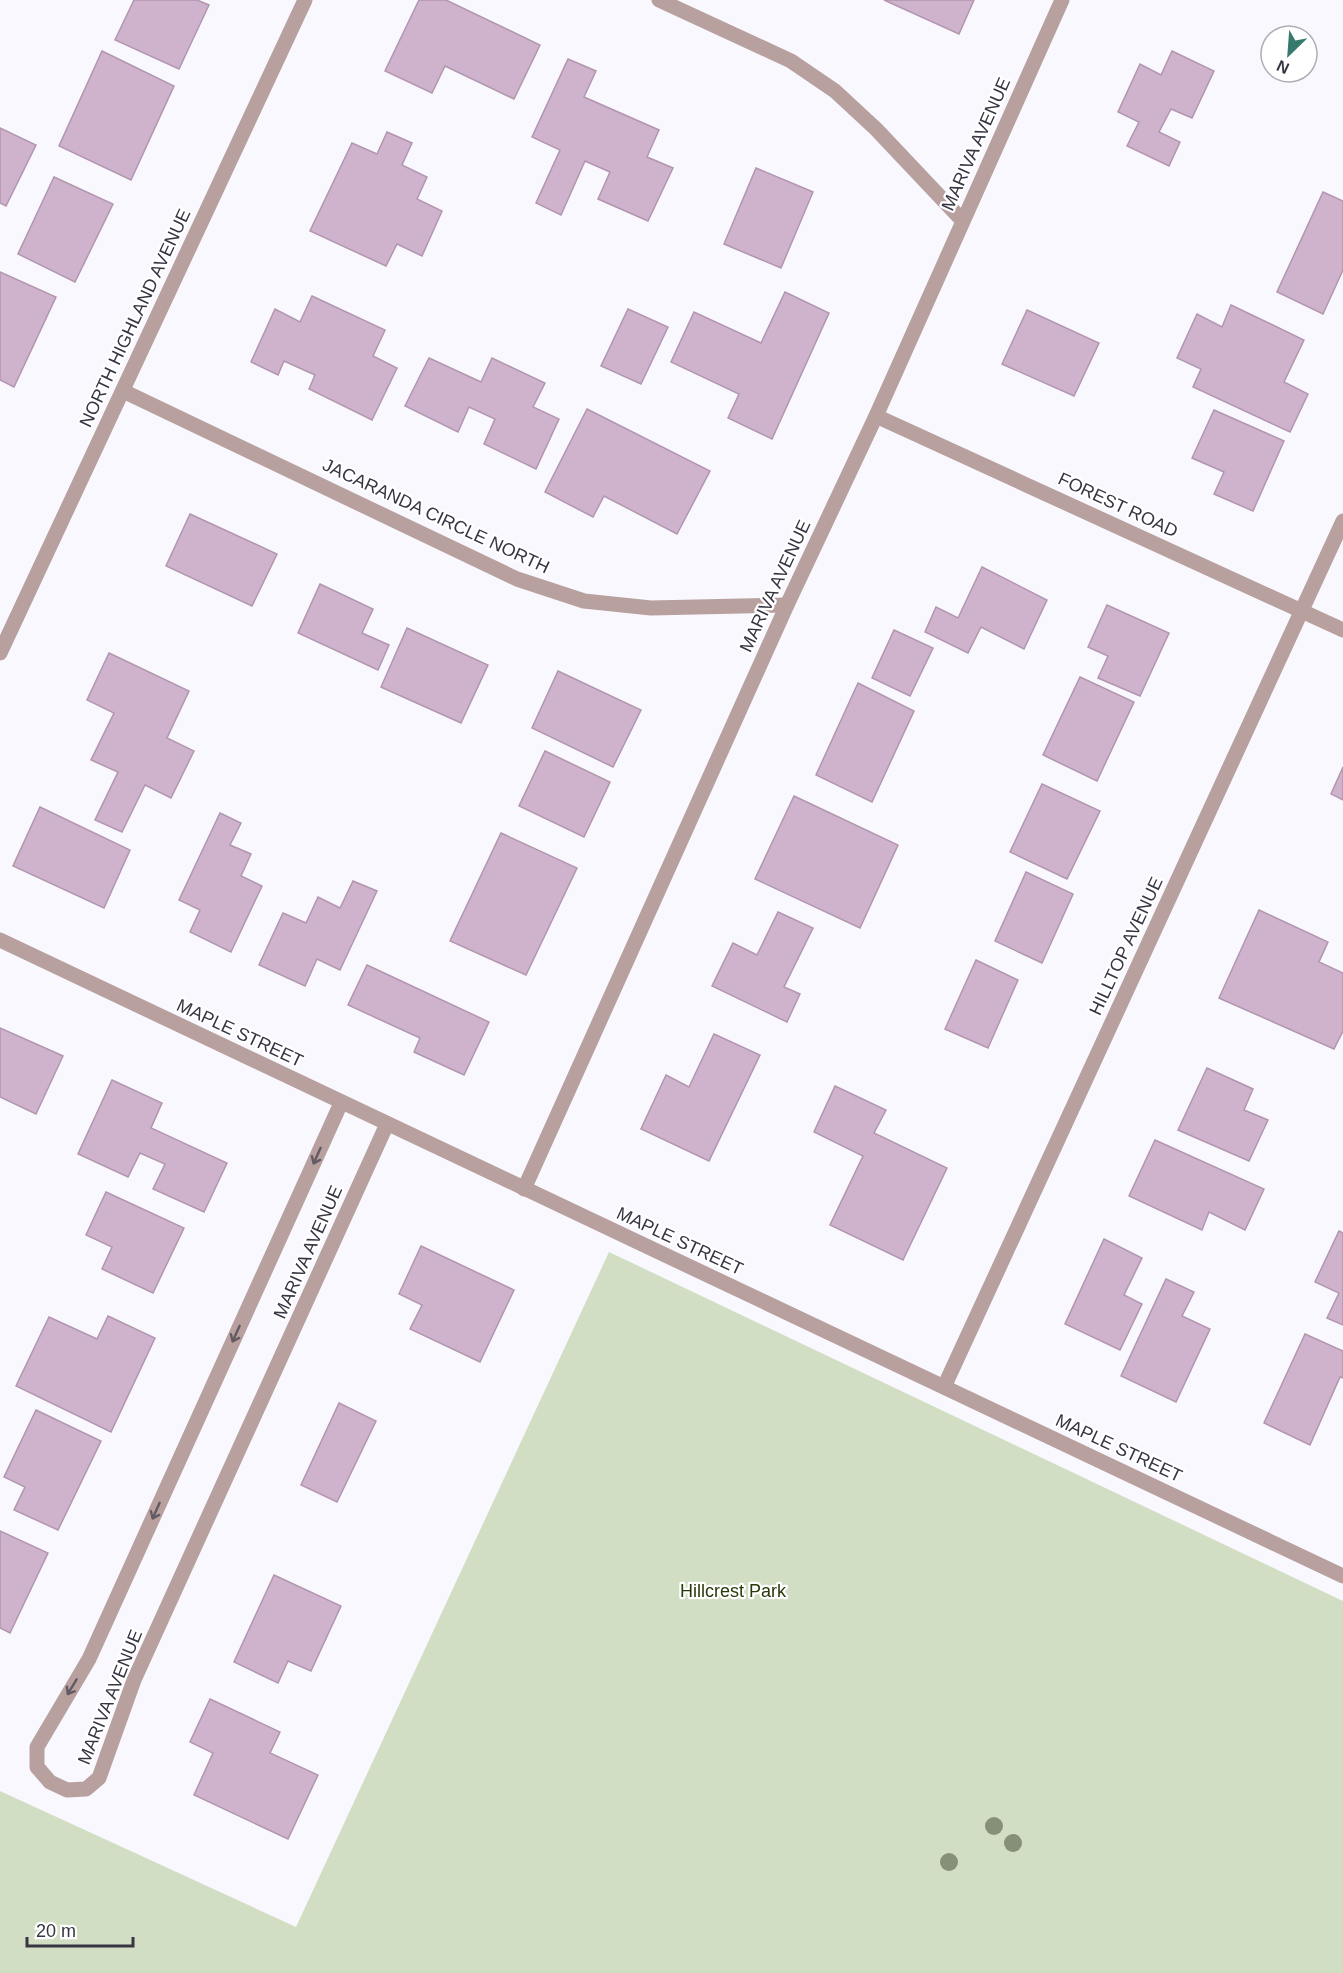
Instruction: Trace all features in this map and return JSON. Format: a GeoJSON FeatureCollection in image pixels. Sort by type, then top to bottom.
{"type":"FeatureCollection","features":[{"type":"Feature","properties":{"kind":"street","name":"NORTH HIGHLAND AVENUE"},"geometry":{"type":"LineString","coordinates":[[0,653],[305,0]]}},
{"type":"Feature","properties":{"kind":"street"},"geometry":{"type":"LineString","coordinates":[[659,0],[791,61],[835,91],[876,129],[962,220]]}},
{"type":"Feature","properties":{"kind":"street","name":"MARIVA AVENUE"},"geometry":{"type":"LineString","coordinates":[[524,1189],[787,605],[876,416],[1062,0]]}},
{"type":"Feature","properties":{"kind":"street","name":"JACARANDA CIRCLE NORTH"},"geometry":{"type":"LineString","coordinates":[[123,391],[517,579],[584,601],[651,608],[787,605]]}},
{"type":"Feature","properties":{"kind":"street","name":"FOREST ROAD"},"geometry":{"type":"LineString","coordinates":[[876,416],[1343,630]]}},
{"type":"Feature","properties":{"kind":"street","name":"HILLTOP AVENUE"},"geometry":{"type":"LineString","coordinates":[[944,1387],[1343,521]]}},
{"type":"Feature","properties":{"kind":"street","name":"MAPLE STREET"},"geometry":{"type":"LineString","coordinates":[[0,940],[1343,1576]]}},
{"type":"Feature","properties":{"kind":"street","name":"MARIVA AVENUE"},"geometry":{"type":"LineString","coordinates":[[341,1103],[89,1659],[38,1747],[37,1767],[50,1782],[67,1790],[86,1789],[99,1778],[134,1680],[387,1124]]}},
{"type":"Feature","properties":{"kind":"green space","name":"Hillcrest Park"},"geometry":{"type":"Polygon","coordinates":[[[609,1252],[1343,1601],[1343,1973],[0,1973],[0,1791],[296,1927],[609,1252]]]}},
{"type":"Feature","properties":{"kind":"building"},"geometry":{"type":"Polygon","coordinates":[[[134,0],[197,0],[209,5],[179,69],[115,40],[134,0]]]}},
{"type":"Feature","properties":{"kind":"building"},"geometry":{"type":"Polygon","coordinates":[[[419,0],[446,0],[540,45],[514,99],[445,66],[432,93],[385,71],[419,0]]]}},
{"type":"Feature","properties":{"kind":"building"},"geometry":{"type":"Polygon","coordinates":[[[884,0],[974,0],[959,34],[884,0]]]}},
{"type":"Feature","properties":{"kind":"building"},"geometry":{"type":"Polygon","coordinates":[[[102,51],[174,86],[131,180],[59,146],[102,51]]]}},
{"type":"Feature","properties":{"kind":"building"},"geometry":{"type":"Polygon","coordinates":[[[1172,51],[1214,71],[1192,118],[1171,109],[1159,132],[1180,142],[1169,166],[1127,146],[1139,122],[1118,112],[1140,64],[1161,75],[1172,51]]]}},
{"type":"Feature","properties":{"kind":"building"},"geometry":{"type":"Polygon","coordinates":[[[568,59],[596,71],[584,97],[659,130],[647,157],[673,168],[648,221],[598,199],[610,172],[585,161],[561,215],[536,203],[560,150],[532,137],[568,59]]]}},
{"type":"Feature","properties":{"kind":"building"},"geometry":{"type":"Polygon","coordinates":[[[0,128],[36,145],[6,206],[0,203],[0,128]]]}},
{"type":"Feature","properties":{"kind":"building"},"geometry":{"type":"Polygon","coordinates":[[[387,132],[412,143],[402,165],[427,177],[417,199],[442,211],[422,256],[397,244],[386,266],[310,231],[352,143],[377,154],[387,132]]]}},
{"type":"Feature","properties":{"kind":"building"},"geometry":{"type":"Polygon","coordinates":[[[756,168],[813,192],[781,268],[724,244],[756,168]]]}},
{"type":"Feature","properties":{"kind":"building"},"geometry":{"type":"Polygon","coordinates":[[[54,177],[113,204],[75,282],[18,254],[54,177]]]}},
{"type":"Feature","properties":{"kind":"building"},"geometry":{"type":"Polygon","coordinates":[[[1323,192],[1343,201],[1343,270],[1323,314],[1277,292],[1323,192]]]}},
{"type":"Feature","properties":{"kind":"building"},"geometry":{"type":"Polygon","coordinates":[[[0,272],[56,297],[14,387],[0,380],[0,272]]]}},
{"type":"Feature","properties":{"kind":"building"},"geometry":{"type":"Polygon","coordinates":[[[785,292],[829,313],[772,439],[728,418],[739,394],[671,362],[694,312],[761,343],[785,292]]]}},
{"type":"Feature","properties":{"kind":"building"},"geometry":{"type":"Polygon","coordinates":[[[312,296],[385,330],[373,356],[397,368],[372,420],[309,389],[315,375],[284,361],[278,375],[251,362],[275,309],[300,322],[312,296]]]}},
{"type":"Feature","properties":{"kind":"building"},"geometry":{"type":"Polygon","coordinates":[[[1231,305],[1304,340],[1284,382],[1308,394],[1290,432],[1193,387],[1201,369],[1177,358],[1197,314],[1222,327],[1231,305]]]}},
{"type":"Feature","properties":{"kind":"building"},"geometry":{"type":"Polygon","coordinates":[[[628,309],[668,327],[641,384],[601,366],[628,309]]]}},
{"type":"Feature","properties":{"kind":"building"},"geometry":{"type":"Polygon","coordinates":[[[1027,310],[1099,343],[1074,396],[1002,364],[1027,310]]]}},
{"type":"Feature","properties":{"kind":"building"},"geometry":{"type":"Polygon","coordinates":[[[429,358],[481,382],[492,358],[545,383],[533,407],[559,419],[536,469],[484,444],[495,419],[469,407],[458,432],[405,406],[429,358]]]}},
{"type":"Feature","properties":{"kind":"building"},"geometry":{"type":"Polygon","coordinates":[[[587,409],[710,471],[677,534],[604,496],[593,517],[545,492],[587,409]]]}},
{"type":"Feature","properties":{"kind":"building"},"geometry":{"type":"Polygon","coordinates":[[[1214,410],[1284,441],[1253,511],[1214,494],[1224,472],[1192,458],[1214,410]]]}},
{"type":"Feature","properties":{"kind":"building"},"geometry":{"type":"Polygon","coordinates":[[[190,514],[277,554],[252,606],[166,566],[190,514]]]}},
{"type":"Feature","properties":{"kind":"building"},"geometry":{"type":"Polygon","coordinates":[[[982,567],[1047,600],[1024,649],[981,627],[968,653],[925,632],[936,607],[958,618],[982,567]]]}},
{"type":"Feature","properties":{"kind":"building"},"geometry":{"type":"Polygon","coordinates":[[[320,584],[373,609],[362,633],[389,645],[378,670],[298,633],[320,584]]]}},
{"type":"Feature","properties":{"kind":"building"},"geometry":{"type":"Polygon","coordinates":[[[1107,605],[1169,633],[1140,696],[1098,678],[1108,656],[1088,647],[1107,605]]]}},
{"type":"Feature","properties":{"kind":"building"},"geometry":{"type":"Polygon","coordinates":[[[407,628],[488,665],[461,723],[381,687],[407,628]]]}},
{"type":"Feature","properties":{"kind":"building"},"geometry":{"type":"Polygon","coordinates":[[[894,630],[933,648],[910,696],[872,678],[894,630]]]}},
{"type":"Feature","properties":{"kind":"building"},"geometry":{"type":"Polygon","coordinates":[[[109,653],[189,691],[167,738],[194,751],[171,798],[145,785],[122,832],[95,820],[118,772],[91,760],[114,713],[87,700],[109,653]]]}},
{"type":"Feature","properties":{"kind":"building"},"geometry":{"type":"Polygon","coordinates":[[[558,671],[641,710],[613,767],[532,728],[558,671]]]}},
{"type":"Feature","properties":{"kind":"building"},"geometry":{"type":"Polygon","coordinates":[[[1080,677],[1134,702],[1097,781],[1043,755],[1080,677]]]}},
{"type":"Feature","properties":{"kind":"building"},"geometry":{"type":"Polygon","coordinates":[[[858,683],[914,711],[872,802],[816,775],[858,683]]]}},
{"type":"Feature","properties":{"kind":"building"},"geometry":{"type":"Polygon","coordinates":[[[545,751],[610,782],[584,837],[519,806],[545,751]]]}},
{"type":"Feature","properties":{"kind":"building"},"geometry":{"type":"Polygon","coordinates":[[[1343,767],[1343,800],[1331,794],[1343,767]]]}},
{"type":"Feature","properties":{"kind":"building"},"geometry":{"type":"Polygon","coordinates":[[[1042,784],[1100,811],[1067,879],[1010,852],[1042,784]]]}},
{"type":"Feature","properties":{"kind":"building"},"geometry":{"type":"Polygon","coordinates":[[[794,796],[898,845],[860,928],[755,879],[794,796]]]}},
{"type":"Feature","properties":{"kind":"building"},"geometry":{"type":"Polygon","coordinates":[[[40,807],[130,850],[104,908],[13,866],[40,807]]]}},
{"type":"Feature","properties":{"kind":"building"},"geometry":{"type":"Polygon","coordinates":[[[220,813],[241,823],[230,845],[251,854],[241,876],[262,886],[231,952],[190,932],[200,910],[179,900],[220,813]]]}},
{"type":"Feature","properties":{"kind":"building"},"geometry":{"type":"Polygon","coordinates":[[[501,833],[577,868],[526,975],[450,941],[501,833]]]}},
{"type":"Feature","properties":{"kind":"building"},"geometry":{"type":"Polygon","coordinates":[[[1026,872],[1073,894],[1042,963],[995,941],[1026,872]]]}},
{"type":"Feature","properties":{"kind":"building"},"geometry":{"type":"Polygon","coordinates":[[[353,881],[377,891],[340,970],[317,959],[305,986],[259,965],[283,913],[306,923],[318,897],[340,908],[353,881]]]}},
{"type":"Feature","properties":{"kind":"building"},"geometry":{"type":"Polygon","coordinates":[[[1259,910],[1328,942],[1319,962],[1343,973],[1343,1031],[1334,1049],[1219,998],[1259,910]]]}},
{"type":"Feature","properties":{"kind":"building"},"geometry":{"type":"Polygon","coordinates":[[[778,912],[813,928],[784,987],[800,994],[787,1022],[712,986],[733,943],[757,955],[778,912]]]}},
{"type":"Feature","properties":{"kind":"building"},"geometry":{"type":"Polygon","coordinates":[[[976,960],[1018,980],[988,1048],[945,1029],[976,960]]]}},
{"type":"Feature","properties":{"kind":"building"},"geometry":{"type":"Polygon","coordinates":[[[367,965],[489,1022],[464,1075],[414,1052],[420,1038],[348,1005],[367,965]]]}},
{"type":"Feature","properties":{"kind":"building"},"geometry":{"type":"Polygon","coordinates":[[[0,1028],[63,1056],[36,1114],[0,1097],[0,1028]]]}},
{"type":"Feature","properties":{"kind":"building"},"geometry":{"type":"Polygon","coordinates":[[[714,1034],[760,1055],[709,1161],[641,1129],[666,1075],[689,1087],[714,1034]]]}},
{"type":"Feature","properties":{"kind":"building"},"geometry":{"type":"Polygon","coordinates":[[[1207,1068],[1253,1089],[1244,1110],[1268,1120],[1249,1161],[1178,1130],[1207,1068]]]}},
{"type":"Feature","properties":{"kind":"building"},"geometry":{"type":"Polygon","coordinates":[[[112,1080],[162,1103],[151,1128],[227,1163],[204,1212],[153,1189],[165,1164],[140,1153],[128,1177],[78,1154],[112,1080]]]}},
{"type":"Feature","properties":{"kind":"building"},"geometry":{"type":"Polygon","coordinates":[[[835,1086],[886,1110],[874,1133],[947,1168],[903,1260],[830,1225],[863,1156],[814,1132],[835,1086]]]}},
{"type":"Feature","properties":{"kind":"building"},"geometry":{"type":"Polygon","coordinates":[[[1155,1140],[1264,1189],[1245,1230],[1209,1212],[1202,1230],[1129,1196],[1155,1140]]]}},
{"type":"Feature","properties":{"kind":"building"},"geometry":{"type":"Polygon","coordinates":[[[106,1192],[184,1228],[153,1293],[102,1269],[112,1247],[86,1235],[106,1192]]]}},
{"type":"Feature","properties":{"kind":"building"},"geometry":{"type":"Polygon","coordinates":[[[1339,1231],[1343,1233],[1343,1325],[1327,1318],[1339,1293],[1315,1282],[1339,1231]]]}},
{"type":"Feature","properties":{"kind":"building"},"geometry":{"type":"Polygon","coordinates":[[[1104,1239],[1142,1258],[1124,1295],[1142,1304],[1120,1350],[1065,1324],[1104,1239]]]}},
{"type":"Feature","properties":{"kind":"building"},"geometry":{"type":"Polygon","coordinates":[[[421,1246],[514,1290],[480,1362],[410,1329],[422,1305],[399,1294],[421,1246]]]}},
{"type":"Feature","properties":{"kind":"building"},"geometry":{"type":"Polygon","coordinates":[[[1166,1279],[1194,1292],[1182,1316],[1210,1329],[1176,1402],[1121,1376],[1166,1279]]]}},
{"type":"Feature","properties":{"kind":"building"},"geometry":{"type":"Polygon","coordinates":[[[108,1316],[155,1338],[111,1432],[16,1386],[49,1317],[97,1339],[108,1316]]]}},
{"type":"Feature","properties":{"kind":"building"},"geometry":{"type":"Polygon","coordinates":[[[1305,1334],[1343,1351],[1343,1378],[1340,1377],[1310,1445],[1264,1423],[1305,1334]]]}},
{"type":"Feature","properties":{"kind":"building"},"geometry":{"type":"Polygon","coordinates":[[[339,1403],[376,1421],[337,1502],[301,1485],[339,1403]]]}},
{"type":"Feature","properties":{"kind":"building"},"geometry":{"type":"Polygon","coordinates":[[[36,1410],[101,1441],[58,1530],[14,1510],[25,1487],[4,1477],[36,1410]]]}},
{"type":"Feature","properties":{"kind":"building"},"geometry":{"type":"Polygon","coordinates":[[[0,1531],[48,1553],[10,1633],[0,1628],[0,1531]]]}},
{"type":"Feature","properties":{"kind":"building"},"geometry":{"type":"Polygon","coordinates":[[[274,1575],[341,1606],[311,1671],[288,1661],[278,1683],[234,1662],[274,1575]]]}},
{"type":"Feature","properties":{"kind":"building"},"geometry":{"type":"Polygon","coordinates":[[[210,1699],[280,1732],[270,1753],[318,1775],[288,1839],[194,1795],[213,1753],[190,1742],[210,1699]]]}}]}
